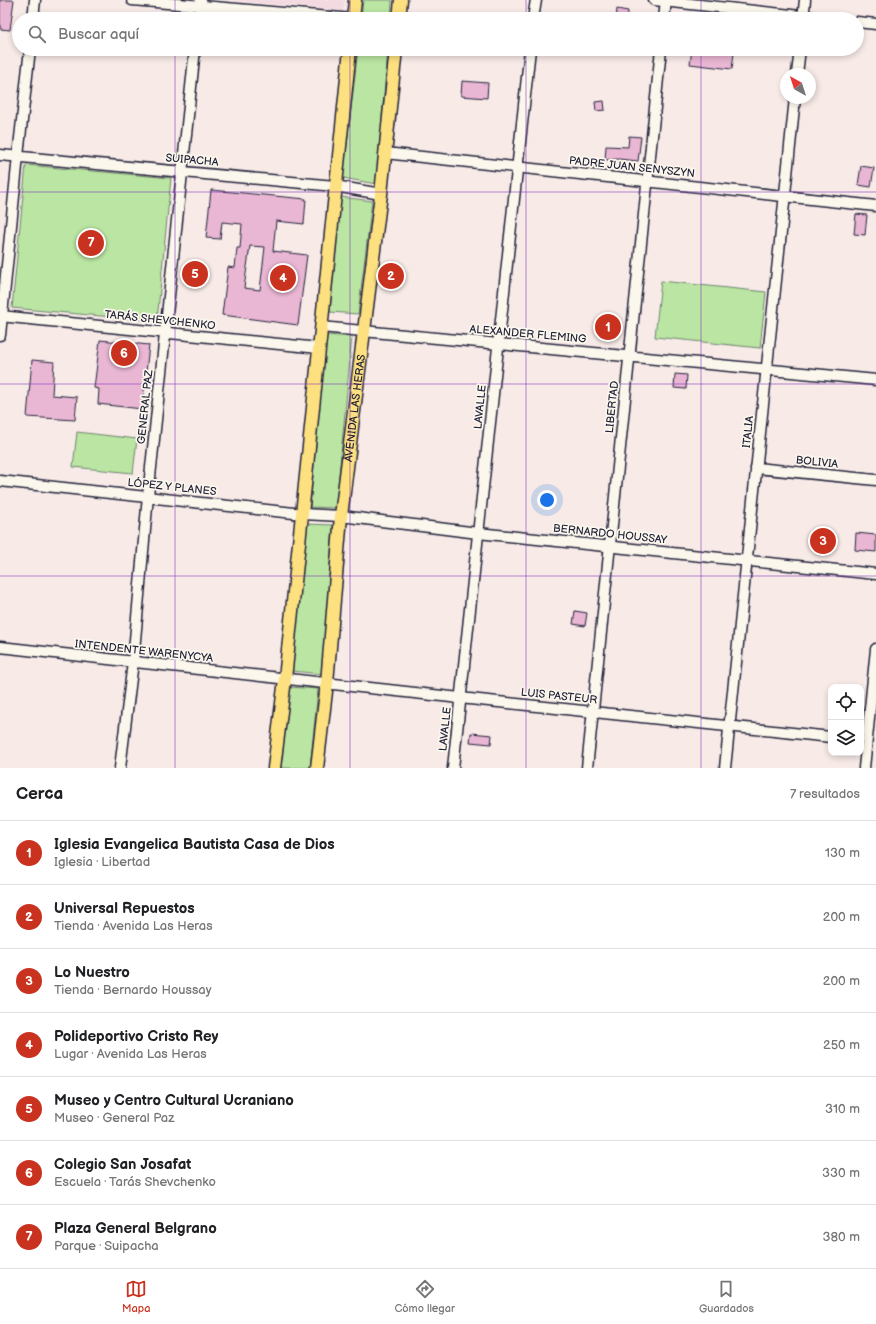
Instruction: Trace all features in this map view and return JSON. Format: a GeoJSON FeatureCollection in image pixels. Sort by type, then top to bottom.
{"type":"FeatureCollection","features":[{"type":"Feature","properties":{"kind":"main road"},"geometry":{"type":"LineString","coordinates":[[354,12],[355,0]]}},
{"type":"Feature","properties":{"kind":"main road"},"geometry":{"type":"LineString","coordinates":[[400,12],[401,0]]}},
{"type":"Feature","properties":{"kind":"main road"},"geometry":{"type":"LineString","coordinates":[[274,768],[286,679],[318,348],[322,327],[349,56]]}},
{"type":"Feature","properties":{"kind":"main road","name":"AVENIDA LAS HERAS"},"geometry":{"type":"LineString","coordinates":[[317,768],[327,683],[341,516],[386,153],[395,56]]}},
{"type":"Feature","properties":{"kind":"street"},"geometry":{"type":"LineString","coordinates":[[34,12],[35,0]]}},
{"type":"Feature","properties":{"kind":"street"},"geometry":{"type":"LineString","coordinates":[[132,0],[200,2],[290,12]]}},
{"type":"Feature","properties":{"kind":"street"},"geometry":{"type":"LineString","coordinates":[[535,12],[536,0]]}},
{"type":"Feature","properties":{"kind":"street"},"geometry":{"type":"LineString","coordinates":[[654,0],[755,12]]}},
{"type":"Feature","properties":{"kind":"street"},"geometry":{"type":"LineString","coordinates":[[804,12],[805,0]]}},
{"type":"Feature","properties":{"kind":"street"},"geometry":{"type":"LineString","coordinates":[[665,12],[666,1]]}},
{"type":"Feature","properties":{"kind":"street"},"geometry":{"type":"LineString","coordinates":[[199,12],[200,2]]}},
{"type":"Feature","properties":{"kind":"street"},"geometry":{"type":"LineString","coordinates":[[864,23],[876,24]]}},
{"type":"Feature","properties":{"kind":"street"},"geometry":{"type":"LineString","coordinates":[[0,335],[29,56]]}},
{"type":"Feature","properties":{"kind":"street","name":"GENERAL PAZ"},"geometry":{"type":"LineString","coordinates":[[120,768],[133,662],[148,496],[194,56]]}},
{"type":"Feature","properties":{"kind":"street","name":"LAVALLE"},"geometry":{"type":"LineString","coordinates":[[453,768],[529,56]]}},
{"type":"Feature","properties":{"kind":"street","name":"LIBERTAD"},"geometry":{"type":"LineString","coordinates":[[587,768],[660,56]]}},
{"type":"Feature","properties":{"kind":"street"},"geometry":{"type":"LineString","coordinates":[[798,68],[799,56]]}},
{"type":"Feature","properties":{"kind":"street","name":"ITALIA"},"geometry":{"type":"LineString","coordinates":[[725,768],[794,104]]}},
{"type":"Feature","properties":{"kind":"street","name":"PADRE JUAN SENYSZYN"},"geometry":{"type":"LineString","coordinates":[[386,153],[876,206]]}},
{"type":"Feature","properties":{"kind":"street","name":"SUIPACHA"},"geometry":{"type":"LineString","coordinates":[[0,154],[335,186],[381,194]]}},
{"type":"Feature","properties":{"kind":"street","name":"TARÁS SHEVCHENKO"},"geometry":{"type":"LineString","coordinates":[[1,316],[318,348]]}},
{"type":"Feature","properties":{"kind":"street","name":"ALEXANDER FLEMING"},"geometry":{"type":"LineString","coordinates":[[322,327],[876,380]]}},
{"type":"Feature","properties":{"kind":"street","name":"BOLIVIA"},"geometry":{"type":"LineString","coordinates":[[756,468],[876,480]]}},
{"type":"Feature","properties":{"kind":"street","name":"LÓPEZ Y PLANES"},"geometry":{"type":"LineString","coordinates":[[0,481],[303,514],[341,516]]}},
{"type":"Feature","properties":{"kind":"street","name":"BERNARDO HOUSSAY"},"geometry":{"type":"LineString","coordinates":[[341,516],[478,533],[876,574]]}},
{"type":"Feature","properties":{"kind":"street","name":"INTENDENTE WARENYCYA"},"geometry":{"type":"LineString","coordinates":[[0,647],[286,679]]}},
{"type":"Feature","properties":{"kind":"street"},"geometry":{"type":"LineString","coordinates":[[864,768],[876,655]]}},
{"type":"Feature","properties":{"kind":"street","name":"LUIS PASTEUR"},"geometry":{"type":"LineString","coordinates":[[286,679],[828,736]]}},
{"type":"Feature","properties":{"kind":"shaded area"},"geometry":{"type":"Polygon","coordinates":[[[228,0],[345,0],[343,11],[228,0]]]}},
{"type":"Feature","properties":{"kind":"green space"},"geometry":{"type":"Polygon","coordinates":[[[363,0],[392,0],[391,12],[362,12],[363,0]]]}},
{"type":"Feature","properties":{"kind":"green space"},"geometry":{"type":"Polygon","coordinates":[[[357,56],[387,56],[376,184],[343,178],[357,56]]]}},
{"type":"Feature","properties":{"kind":"green space"},"geometry":{"type":"Polygon","coordinates":[[[26,165],[171,178],[157,321],[12,308],[26,165]]]}},
{"type":"Feature","properties":{"kind":"green space"},"geometry":{"type":"Polygon","coordinates":[[[341,197],[372,201],[358,314],[330,312],[341,197]]]}},
{"type":"Feature","properties":{"kind":"green space"},"geometry":{"type":"Polygon","coordinates":[[[661,281],[766,292],[760,348],[655,337],[661,281]]]}},
{"type":"Feature","properties":{"kind":"green space"},"geometry":{"type":"Polygon","coordinates":[[[326,335],[352,337],[336,508],[310,507],[326,335]]]}},
{"type":"Feature","properties":{"kind":"green space"},"geometry":{"type":"Polygon","coordinates":[[[77,432],[137,439],[133,473],[73,467],[77,432]]]}},
{"type":"Feature","properties":{"kind":"green space"},"geometry":{"type":"Polygon","coordinates":[[[306,524],[333,525],[322,674],[292,671],[306,524]]]}},
{"type":"Feature","properties":{"kind":"green space"},"geometry":{"type":"Polygon","coordinates":[[[289,687],[318,689],[310,768],[281,768],[289,687]]]}},
{"type":"Feature","properties":{"kind":"building"},"geometry":{"type":"Polygon","coordinates":[[[0,0],[14,0],[10,30],[0,29],[0,0]]]}},
{"type":"Feature","properties":{"kind":"building"},"geometry":{"type":"Polygon","coordinates":[[[617,9],[628,11],[628,12],[617,12],[617,9]]]}},
{"type":"Feature","properties":{"kind":"building"},"geometry":{"type":"Polygon","coordinates":[[[691,56],[734,56],[732,69],[690,64],[691,56]]]}},
{"type":"Feature","properties":{"kind":"building"},"geometry":{"type":"Polygon","coordinates":[[[462,81],[488,83],[487,98],[461,96],[462,81]]]}},
{"type":"Feature","properties":{"kind":"building"},"geometry":{"type":"Polygon","coordinates":[[[604,101],[605,110],[596,111],[595,102],[604,101]]]}},
{"type":"Feature","properties":{"kind":"building"},"geometry":{"type":"Polygon","coordinates":[[[629,136],[641,137],[638,161],[619,159],[605,160],[606,146],[628,147],[629,136]]]}},
{"type":"Feature","properties":{"kind":"building"},"geometry":{"type":"Polygon","coordinates":[[[861,166],[874,168],[871,187],[858,185],[861,166]]]}},
{"type":"Feature","properties":{"kind":"building"},"geometry":{"type":"Polygon","coordinates":[[[211,190],[306,199],[304,224],[276,221],[273,251],[307,255],[298,325],[222,315],[228,267],[235,268],[237,248],[240,248],[242,224],[222,222],[220,239],[206,238],[211,190]],[[250,246],[244,288],[260,290],[265,247],[250,246]]]}},
{"type":"Feature","properties":{"kind":"building"},"geometry":{"type":"Polygon","coordinates":[[[856,214],[867,215],[865,235],[854,234],[856,214]]]}},
{"type":"Feature","properties":{"kind":"building"},"geometry":{"type":"Polygon","coordinates":[[[100,340],[149,345],[142,409],[98,404],[99,389],[94,388],[100,340]]]}},
{"type":"Feature","properties":{"kind":"building"},"geometry":{"type":"Polygon","coordinates":[[[32,360],[54,362],[52,395],[77,397],[75,420],[27,417],[32,360]]]}},
{"type":"Feature","properties":{"kind":"building"},"geometry":{"type":"Polygon","coordinates":[[[675,374],[687,375],[686,389],[674,388],[675,374]]]}},
{"type":"Feature","properties":{"kind":"building"},"geometry":{"type":"Polygon","coordinates":[[[856,533],[876,535],[876,552],[855,550],[856,533]]]}},
{"type":"Feature","properties":{"kind":"building"},"geometry":{"type":"Polygon","coordinates":[[[575,611],[587,613],[585,626],[573,624],[575,611]]]}},
{"type":"Feature","properties":{"kind":"building"},"geometry":{"type":"Polygon","coordinates":[[[471,733],[492,735],[491,744],[470,742],[471,733]]]}},
{"type":"Feature","properties":{"kind":"place","name":"Plaza General Belgrano"},"geometry":{"type":"Point","coordinates":[91,243]}},
{"type":"Feature","properties":{"kind":"place","name":"Museo y Centro Cultural Ucraniano"},"geometry":{"type":"Point","coordinates":[195,274]}},
{"type":"Feature","properties":{"kind":"place","name":"Universal Repuestos"},"geometry":{"type":"Point","coordinates":[391,276]}},
{"type":"Feature","properties":{"kind":"place","name":"Polideportivo Cristo Rey"},"geometry":{"type":"Point","coordinates":[283,278]}},
{"type":"Feature","properties":{"kind":"place","name":"Iglesia Evangelica Bautista Casa de Dios"},"geometry":{"type":"Point","coordinates":[608,327]}},
{"type":"Feature","properties":{"kind":"place","name":"Colegio San Josafat"},"geometry":{"type":"Point","coordinates":[124,353]}},
{"type":"Feature","properties":{"kind":"place","name":"Lo Nuestro"},"geometry":{"type":"Point","coordinates":[823,541]}}]}
